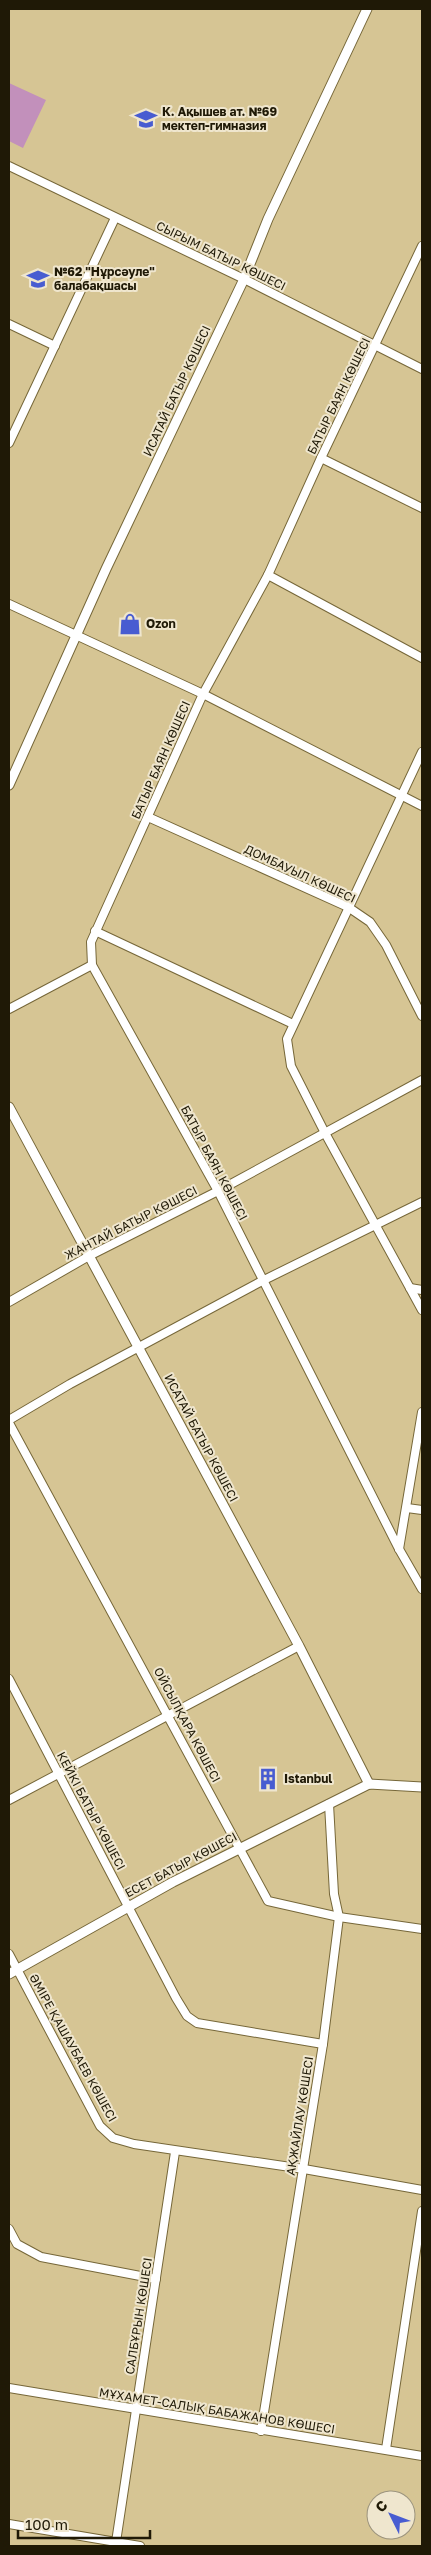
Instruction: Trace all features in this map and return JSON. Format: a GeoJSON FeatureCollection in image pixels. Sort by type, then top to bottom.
{"type":"FeatureCollection","features":[{"type":"Feature","properties":{"kind":"street","name":"ИСАТАЙ БАТЫР КӨШЕСІ"},"geometry":{"type":"LineString","coordinates":[[9,785],[106,569],[244,279],[268,219],[366,9]]}},
{"type":"Feature","properties":{"kind":"street","name":"СЫРЫМ БАТЫР КӨШЕСІ"},"geometry":{"type":"LineString","coordinates":[[9,166],[244,279],[422,369]]}},
{"type":"Feature","properties":{"kind":"street"},"geometry":{"type":"LineString","coordinates":[[9,443],[115,218]]}},
{"type":"Feature","properties":{"kind":"street","name":"БАТЫР БАЯН КӨШЕСІ"},"geometry":{"type":"LineString","coordinates":[[422,246],[321,458],[268,575],[203,694],[91,942],[92,965],[218,1191],[399,1550],[422,1589]]}},
{"type":"Feature","properties":{"kind":"street"},"geometry":{"type":"LineString","coordinates":[[9,324],[55,346]]}},
{"type":"Feature","properties":{"kind":"street"},"geometry":{"type":"LineString","coordinates":[[321,458],[422,508]]}},
{"type":"Feature","properties":{"kind":"street"},"geometry":{"type":"LineString","coordinates":[[268,575],[422,658]]}},
{"type":"Feature","properties":{"kind":"street"},"geometry":{"type":"LineString","coordinates":[[9,604],[78,634],[203,694],[422,806]]}},
{"type":"Feature","properties":{"kind":"street"},"geometry":{"type":"LineString","coordinates":[[422,752],[286,1039],[291,1066],[324,1133],[422,1310]]}},
{"type":"Feature","properties":{"kind":"street","name":"ДОМБАУЫЛ КӨШЕСІ"},"geometry":{"type":"LineString","coordinates":[[148,817],[348,907],[370,922],[386,946],[422,1016]]}},
{"type":"Feature","properties":{"kind":"street"},"geometry":{"type":"LineString","coordinates":[[95,931],[293,1024]]}},
{"type":"Feature","properties":{"kind":"street"},"geometry":{"type":"LineString","coordinates":[[9,1009],[92,965]]}},
{"type":"Feature","properties":{"kind":"street","name":"ЖАНТАЙ БАТЫР КӨШЕСІ"},"geometry":{"type":"LineString","coordinates":[[9,1302],[89,1256],[218,1191],[422,1080]]}},
{"type":"Feature","properties":{"kind":"street","name":"ИСАТАЙ БАТЫР КӨШЕСІ"},"geometry":{"type":"LineString","coordinates":[[9,1107],[299,1646],[368,1784]]}},
{"type":"Feature","properties":{"kind":"street"},"geometry":{"type":"LineString","coordinates":[[9,1422],[138,1347],[262,1281],[422,1202]]}},
{"type":"Feature","properties":{"kind":"street"},"geometry":{"type":"LineString","coordinates":[[410,1288],[422,1290]]}},
{"type":"Feature","properties":{"kind":"street"},"geometry":{"type":"LineString","coordinates":[[399,1550],[422,1412]]}},
{"type":"Feature","properties":{"kind":"street","name":"ОЙСЫЛҚАРА КӨШЕСІ"},"geometry":{"type":"LineString","coordinates":[[9,1422],[169,1715],[268,1902],[339,1917],[422,1929]]}},
{"type":"Feature","properties":{"kind":"street"},"geometry":{"type":"LineString","coordinates":[[406,1508],[422,1510]]}},
{"type":"Feature","properties":{"kind":"street"},"geometry":{"type":"LineString","coordinates":[[9,1800],[299,1646]]}},
{"type":"Feature","properties":{"kind":"street","name":"КЕЙКІ БАТЫР КӨШЕСІ"},"geometry":{"type":"LineString","coordinates":[[9,1678],[187,2016],[197,2023],[323,2044]]}},
{"type":"Feature","properties":{"kind":"street"},"geometry":{"type":"LineString","coordinates":[[368,1784],[422,1787]]}},
{"type":"Feature","properties":{"kind":"street","name":"ЕСЕТ БАТЫР КӨШЕСІ"},"geometry":{"type":"LineString","coordinates":[[13,1971],[172,1882],[368,1784]]}},
{"type":"Feature","properties":{"kind":"street","name":"АҚЖАЙЛАУ КӨШЕСІ"},"geometry":{"type":"LineString","coordinates":[[261,2431],[323,2044],[339,1917],[334,1894],[329,1804]]}},
{"type":"Feature","properties":{"kind":"street","name":"ӘМІРЕ ҚАШАУБАЕВ КӨШЕСІ"},"geometry":{"type":"LineString","coordinates":[[9,1954],[13,1971],[100,2126],[113,2138],[175,2152],[304,2169],[422,2190]]}},
{"type":"Feature","properties":{"kind":"street","name":"САЛБҰРЫН КӨШЕСІ"},"geometry":{"type":"LineString","coordinates":[[116,2542],[175,2152]]}},
{"type":"Feature","properties":{"kind":"street"},"geometry":{"type":"LineString","coordinates":[[386,2449],[422,2211]]}},
{"type":"Feature","properties":{"kind":"street"},"geometry":{"type":"LineString","coordinates":[[9,2229],[16,2244],[41,2257],[156,2279]]}},
{"type":"Feature","properties":{"kind":"street","name":"МҰХАМЕТ-САЛЫҚ БАБАЖАНОВ КӨШЕСІ"},"geometry":{"type":"LineString","coordinates":[[9,2388],[422,2456]]}},
{"type":"Feature","properties":{"kind":"street"},"geometry":{"type":"LineString","coordinates":[[9,2524],[140,2546]]}},
{"type":"Feature","properties":{"kind":"shaded area"},"geometry":{"type":"Polygon","coordinates":[[[9,83],[46,100],[23,148],[9,141],[9,83]]]}},
{"type":"Feature","properties":{"kind":"place","name":"К. Ақышев ат. №69 мектеп-гимназия"},"geometry":{"type":"Point","coordinates":[146,119]}},
{"type":"Feature","properties":{"kind":"place","name":"№62 \"Нұрсәуле\" балабақшасы"},"geometry":{"type":"Point","coordinates":[38,279]}},
{"type":"Feature","properties":{"kind":"place","name":"Ozon"},"geometry":{"type":"Point","coordinates":[130,624]}},
{"type":"Feature","properties":{"kind":"place","name":"Istanbul"},"geometry":{"type":"Point","coordinates":[268,1779]}}]}
